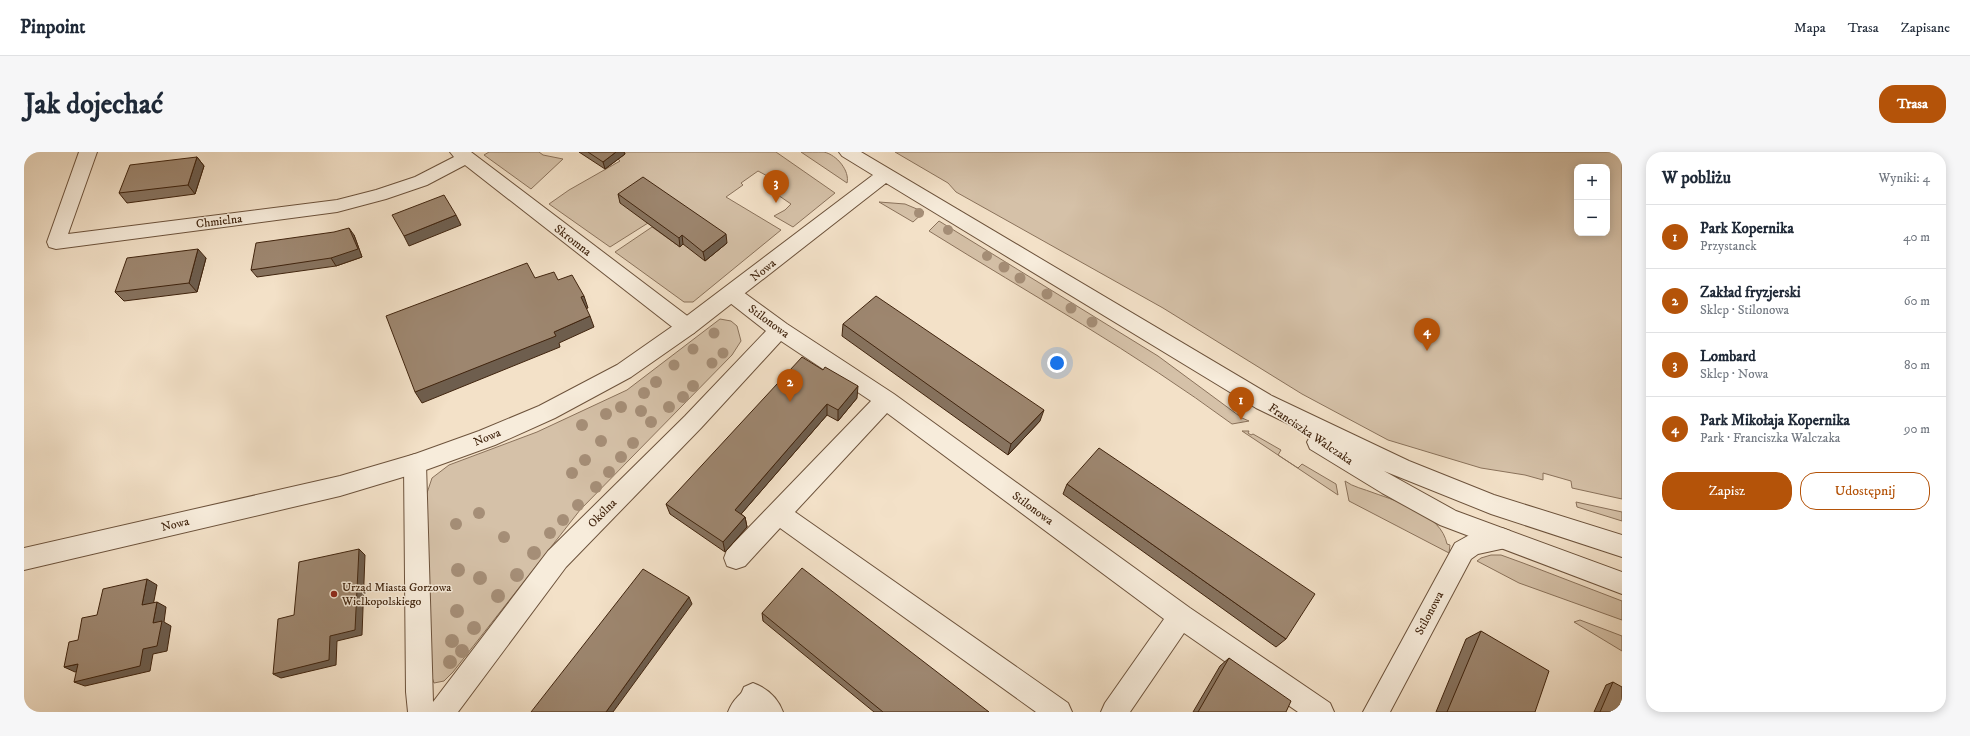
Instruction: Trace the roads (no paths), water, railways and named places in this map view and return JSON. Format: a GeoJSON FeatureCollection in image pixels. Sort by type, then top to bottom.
{"type":"FeatureCollection","features":[{"type":"Feature","properties":{"kind":"street","name":"Chmielna"},"geometry":{"type":"LineString","coordinates":[[88,152],[56,242],[337,206],[380,195],[421,181],[463,155]]}},
{"type":"Feature","properties":{"kind":"street"},"geometry":{"type":"LineString","coordinates":[[848,152],[1264,402]]}},
{"type":"Feature","properties":{"kind":"street","name":"Skromna"},"geometry":{"type":"LineString","coordinates":[[463,155],[687,327]]}},
{"type":"Feature","properties":{"kind":"street","name":"Nowa"},"geometry":{"type":"LineString","coordinates":[[24,559],[340,486],[415,464],[487,438],[547,412],[624,371],[687,327],[886,175]]}},
{"type":"Feature","properties":{"kind":"street","name":"Stilonowa"},"geometry":{"type":"LineString","coordinates":[[732,294],[780,330],[886,400],[1181,616],[1321,712]]}},
{"type":"Feature","properties":{"kind":"street","name":"Okólna"},"geometry":{"type":"LineString","coordinates":[[442,712],[557,559],[693,422],[763,346],[780,330]]}},
{"type":"Feature","properties":{"kind":"street"},"geometry":{"type":"LineString","coordinates":[[736,558],[886,400]]}},
{"type":"Feature","properties":{"kind":"street","name":"Franciszka Walczaka"},"geometry":{"type":"LineString","coordinates":[[1264,402],[1305,434],[1397,490],[1448,518],[1622,583]]}},
{"type":"Feature","properties":{"kind":"street","name":"Franciszka Walczaka"},"geometry":{"type":"LineString","coordinates":[[1264,402],[1408,471],[1491,504],[1622,546]]}},
{"type":"Feature","properties":{"kind":"street"},"geometry":{"type":"LineString","coordinates":[[415,464],[419,692],[421,712]]}},
{"type":"Feature","properties":{"kind":"street"},"geometry":{"type":"LineString","coordinates":[[779,514],[1059,712]]}},
{"type":"Feature","properties":{"kind":"street","name":"Stilonowa"},"geometry":{"type":"LineString","coordinates":[[1376,712],[1463,551],[1473,544],[1502,539]]}},
{"type":"Feature","properties":{"kind":"street"},"geometry":{"type":"LineString","coordinates":[[1114,712],[1181,616]]}},
{"type":"Feature","properties":{"kind":"place","name":"Lombard"},"geometry":{"type":"Point","coordinates":[776,203]}},
{"type":"Feature","properties":{"kind":"place","name":"Park Mikołaja Kopernika"},"geometry":{"type":"Point","coordinates":[1427,351]}},
{"type":"Feature","properties":{"kind":"place","name":"Zakład fryzjerski"},"geometry":{"type":"Point","coordinates":[790,402]}},
{"type":"Feature","properties":{"kind":"place","name":"Park Kopernika"},"geometry":{"type":"Point","coordinates":[1241,420]}},
{"type":"Feature","properties":{"kind":"place","name":"Urząd Miasta Gorzowa Wielkopolskiego"},"geometry":{"type":"Point","coordinates":[334,594]}}]}
